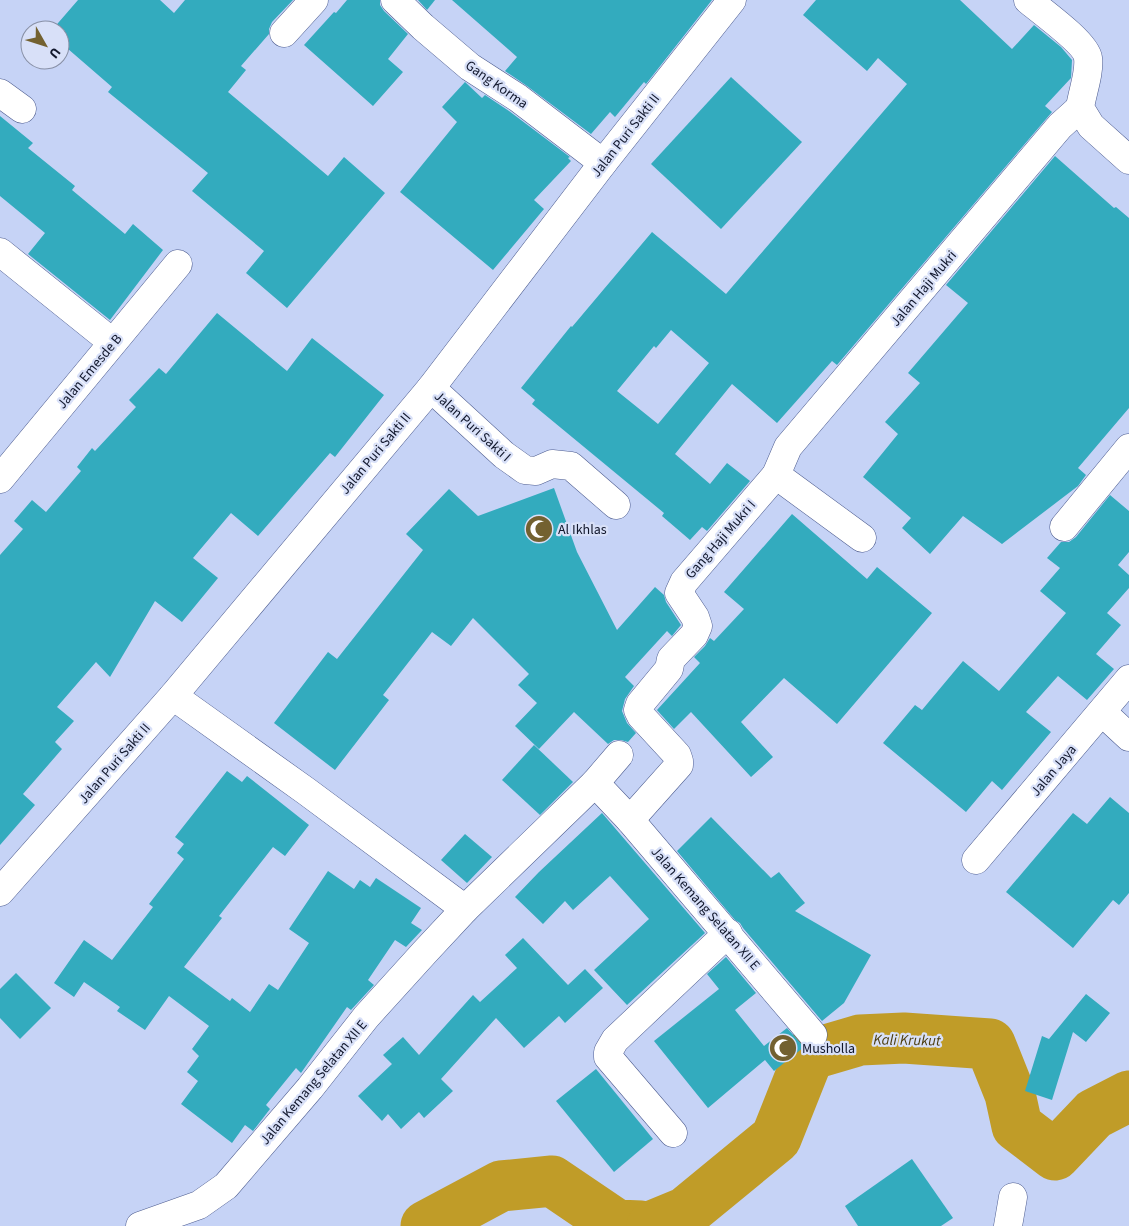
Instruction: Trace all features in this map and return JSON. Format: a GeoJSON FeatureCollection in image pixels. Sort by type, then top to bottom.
{"type":"FeatureCollection","features":[{"type":"Feature","properties":{"kind":"street"},"geometry":{"type":"LineString","coordinates":[[284,33],[314,0]]}},
{"type":"Feature","properties":{"kind":"street","name":"Gang Korma"},"geometry":{"type":"LineString","coordinates":[[395,0],[470,67],[518,98],[603,163]]}},
{"type":"Feature","properties":{"kind":"street","name":"Jalan Puri Sakti II"},"geometry":{"type":"LineString","coordinates":[[0,892],[173,696],[431,388],[603,163],[732,0]]}},
{"type":"Feature","properties":{"kind":"street"},"geometry":{"type":"LineString","coordinates":[[1028,0],[1079,43],[1088,56],[1088,69],[1080,108],[1090,126],[1129,160]]}},
{"type":"Feature","properties":{"kind":"street"},"geometry":{"type":"LineString","coordinates":[[0,93],[22,109]]}},
{"type":"Feature","properties":{"kind":"street","name":"Jalan Haji Mukri"},"geometry":{"type":"LineString","coordinates":[[776,475],[788,447],[1060,126],[1080,108]]}},
{"type":"Feature","properties":{"kind":"street"},"geometry":{"type":"LineString","coordinates":[[0,252],[112,342]]}},
{"type":"Feature","properties":{"kind":"street","name":"Jalan Emesde B"},"geometry":{"type":"LineString","coordinates":[[0,479],[178,264]]}},
{"type":"Feature","properties":{"kind":"street","name":"Jalan Puri Sakti I"},"geometry":{"type":"LineString","coordinates":[[431,388],[504,455],[525,470],[536,471],[552,464],[571,466],[616,505]]}},
{"type":"Feature","properties":{"kind":"street"},"geometry":{"type":"LineString","coordinates":[[1064,527],[1129,448]]}},
{"type":"Feature","properties":{"kind":"street"},"geometry":{"type":"LineString","coordinates":[[776,475],[862,538]]}},
{"type":"Feature","properties":{"kind":"street","name":"Gang Haji Mukri I"},"geometry":{"type":"LineString","coordinates":[[630,820],[679,765],[677,755],[641,716],[638,710],[640,704],[670,669],[671,659],[694,635],[698,626],[695,617],[679,593],[684,582],[776,475]]}},
{"type":"Feature","properties":{"kind":"street","name":"Jalan Jaya"},"geometry":{"type":"LineString","coordinates":[[976,860],[1129,680]]}},
{"type":"Feature","properties":{"kind":"street"},"geometry":{"type":"LineString","coordinates":[[173,696],[306,790],[465,909]]}},
{"type":"Feature","properties":{"kind":"street"},"geometry":{"type":"LineString","coordinates":[[1102,712],[1129,737]]}},
{"type":"Feature","properties":{"kind":"street","name":"Jalan Kemang Selatan XII E"},"geometry":{"type":"LineString","coordinates":[[140,1226],[199,1205],[226,1186],[310,1088],[366,1017],[465,909],[595,783],[619,755]]}},
{"type":"Feature","properties":{"kind":"street","name":"Jalan Kemang Selatan XII E"},"geometry":{"type":"LineString","coordinates":[[595,783],[630,820],[728,933],[813,1035]]}},
{"type":"Feature","properties":{"kind":"street"},"geometry":{"type":"LineString","coordinates":[[673,1133],[608,1057],[608,1052],[615,1040],[728,933]]}},
{"type":"Feature","properties":{"kind":"street"},"geometry":{"type":"LineString","coordinates":[[1008,1226],[1013,1197]]}},
{"type":"Feature","properties":{"kind":"building"},"geometry":{"type":"Polygon","coordinates":[[[78,0],[160,0],[174,13],[185,0],[293,0],[272,22],[269,34],[241,66],[246,70],[228,92],[328,176],[344,157],[385,193],[287,308],[246,273],[264,251],[192,191],[208,173],[108,92],[112,87],[70,51],[70,20],[61,20],[78,0]]]}},
{"type":"Feature","properties":{"kind":"building"},"geometry":{"type":"Polygon","coordinates":[[[347,0],[380,0],[380,5],[384,11],[408,34],[388,59],[403,72],[373,106],[304,45],[347,0]]]}},
{"type":"Feature","properties":{"kind":"building"},"geometry":{"type":"Polygon","coordinates":[[[418,0],[435,0],[427,10],[418,0]]]}},
{"type":"Feature","properties":{"kind":"building"},"geometry":{"type":"Polygon","coordinates":[[[452,0],[712,0],[646,84],[644,82],[615,117],[610,112],[591,134],[505,71],[517,57],[452,0]]]}},
{"type":"Feature","properties":{"kind":"building"},"geometry":{"type":"Polygon","coordinates":[[[816,0],[960,0],[1012,49],[1034,25],[1061,47],[1072,60],[1071,78],[1045,106],[1052,112],[837,365],[832,361],[777,423],[732,384],[675,454],[710,484],[727,463],[750,481],[707,531],[702,527],[690,540],[662,516],[664,513],[532,404],[535,400],[521,388],[571,326],[652,232],[726,294],[907,84],[878,58],[867,71],[803,15],[816,0]],[[671,330],[656,348],[654,346],[617,391],[658,424],[709,363],[671,330]]]}},
{"type":"Feature","properties":{"kind":"building"},"geometry":{"type":"Polygon","coordinates":[[[731,77],[802,142],[721,229],[651,164],[731,77]]]}},
{"type":"Feature","properties":{"kind":"building"},"geometry":{"type":"Polygon","coordinates":[[[465,82],[482,98],[485,95],[509,111],[570,157],[568,158],[571,161],[534,200],[544,209],[493,270],[400,192],[457,122],[442,107],[465,82]]]}},
{"type":"Feature","properties":{"kind":"building"},"geometry":{"type":"Polygon","coordinates":[[[0,116],[33,143],[28,148],[75,186],[72,190],[125,234],[133,224],[163,250],[110,320],[28,254],[45,233],[0,196],[0,116]]]}},
{"type":"Feature","properties":{"kind":"building"},"geometry":{"type":"Polygon","coordinates":[[[1055,156],[1114,208],[1116,207],[1129,218],[1129,408],[1078,468],[1086,475],[1078,486],[1002,544],[963,516],[930,554],[902,528],[911,518],[863,477],[898,434],[885,422],[920,383],[908,373],[968,303],[946,285],[1055,156]]]}},
{"type":"Feature","properties":{"kind":"building"},"geometry":{"type":"Polygon","coordinates":[[[217,313],[287,371],[312,338],[384,395],[335,457],[330,453],[258,536],[231,513],[193,558],[218,578],[182,622],[155,601],[110,677],[96,662],[57,707],[74,721],[55,742],[62,749],[23,794],[35,805],[0,845],[0,555],[23,529],[14,521],[32,500],[46,512],[81,471],[77,467],[92,448],[95,451],[136,407],[129,400],[159,368],[166,374],[217,313]]]}},
{"type":"Feature","properties":{"kind":"building"},"geometry":{"type":"Polygon","coordinates":[[[554,488],[577,552],[617,630],[655,587],[664,595],[666,602],[681,625],[672,636],[667,631],[625,677],[634,686],[625,699],[622,711],[627,723],[636,733],[628,742],[614,740],[608,744],[574,712],[539,749],[515,726],[537,703],[518,685],[529,674],[473,618],[451,646],[432,632],[383,695],[389,700],[335,770],[274,723],[328,652],[337,659],[423,550],[406,534],[449,489],[478,516],[554,488]]]}},
{"type":"Feature","properties":{"kind":"building"},"geometry":{"type":"Polygon","coordinates":[[[1110,495],[1129,511],[1129,552],[1118,565],[1129,575],[1129,588],[1107,613],[1121,625],[1096,654],[1114,669],[1087,700],[1058,676],[1026,712],[1051,732],[1002,790],[992,781],[966,812],[883,743],[915,705],[922,710],[963,661],[999,691],[1066,613],[1040,591],[1060,568],[1047,558],[1061,542],[1069,542],[1076,537],[1110,495]]]}},
{"type":"Feature","properties":{"kind":"building"},"geometry":{"type":"Polygon","coordinates":[[[792,514],[867,579],[877,567],[932,613],[837,724],[784,678],[741,722],[773,757],[751,777],[691,712],[674,729],[656,709],[700,663],[694,657],[710,638],[714,641],[744,609],[724,592],[792,514]]]}},
{"type":"Feature","properties":{"kind":"building"},"geometry":{"type":"Polygon","coordinates":[[[534,745],[573,782],[540,815],[502,780],[534,745]]]}},
{"type":"Feature","properties":{"kind":"building"},"geometry":{"type":"Polygon","coordinates":[[[227,771],[242,782],[247,776],[309,825],[285,856],[273,847],[219,916],[222,918],[184,967],[230,1001],[232,998],[250,1012],[269,984],[278,990],[309,943],[289,929],[328,871],[354,889],[360,880],[370,887],[376,878],[421,908],[411,923],[422,930],[406,947],[395,940],[368,980],[374,985],[351,1010],[347,1007],[301,1073],[296,1068],[266,1105],[270,1109],[253,1131],[245,1125],[232,1143],[181,1104],[198,1081],[187,1072],[199,1056],[192,1049],[209,1026],[169,996],[145,1030],[117,1011],[120,1007],[84,982],[74,997],[54,983],[84,940],[112,960],[153,907],[149,904],[184,859],[177,853],[184,844],[175,837],[227,771]]]}},
{"type":"Feature","properties":{"kind":"building"},"geometry":{"type":"Polygon","coordinates":[[[1110,797],[1129,813],[1129,893],[1119,905],[1113,900],[1073,948],[1006,892],[1073,813],[1087,824],[1110,797]]]}},
{"type":"Feature","properties":{"kind":"building"},"geometry":{"type":"Polygon","coordinates":[[[602,813],[705,933],[627,1005],[594,970],[649,919],[610,876],[573,910],[565,901],[543,924],[515,897],[602,813]]]}},
{"type":"Feature","properties":{"kind":"building"},"geometry":{"type":"Polygon","coordinates":[[[711,817],[771,878],[779,872],[805,903],[795,911],[871,955],[844,1003],[822,1021],[677,851],[711,817]]]}},
{"type":"Feature","properties":{"kind":"building"},"geometry":{"type":"Polygon","coordinates":[[[465,834],[492,857],[467,883],[441,860],[465,834]]]}},
{"type":"Feature","properties":{"kind":"building"},"geometry":{"type":"Polygon","coordinates":[[[523,938],[568,985],[585,969],[603,988],[565,1023],[559,1016],[524,1048],[496,1018],[441,1079],[453,1091],[424,1118],[419,1112],[401,1129],[388,1114],[382,1121],[358,1096],[392,1064],[383,1055],[403,1037],[419,1055],[473,995],[480,1002],[517,968],[505,955],[523,938]]]}},
{"type":"Feature","properties":{"kind":"building"},"geometry":{"type":"Polygon","coordinates":[[[726,957],[756,993],[735,1010],[764,1046],[787,1028],[804,1047],[774,1071],[765,1060],[708,1108],[654,1041],[719,989],[707,974],[726,957]]]}},
{"type":"Feature","properties":{"kind":"building"},"geometry":{"type":"Polygon","coordinates":[[[16,973],[51,1008],[20,1039],[0,1018],[0,989],[16,973]]]}},
{"type":"Feature","properties":{"kind":"building"},"geometry":{"type":"Polygon","coordinates":[[[1086,994],[1110,1013],[1086,1042],[1073,1032],[1052,1100],[1025,1091],[1042,1036],[1049,1039],[1086,994]]]}},
{"type":"Feature","properties":{"kind":"building"},"geometry":{"type":"Polygon","coordinates":[[[596,1069],[653,1139],[614,1172],[556,1101],[596,1069]]]}},
{"type":"Feature","properties":{"kind":"building"},"geometry":{"type":"Polygon","coordinates":[[[912,1159],[953,1218],[941,1226],[858,1226],[845,1206],[912,1159]]]}},
{"type":"Feature","properties":{"kind":"waterway","name":"Kali Krukut"},"geometry":{"type":"LineString","coordinates":[[652,1226],[686,1212],[776,1138],[809,1055],[860,1040],[904,1038],[990,1044],[1010,1094],[1017,1126],[1055,1155],[1094,1114],[1129,1096]]}},
{"type":"Feature","properties":{"kind":"waterway","name":"Kali Krukut"},"geometry":{"type":"LineString","coordinates":[[426,1226],[501,1186],[552,1181],[617,1225],[641,1226]]}},
{"type":"Feature","properties":{"kind":"place","name":"Al Ikhlas"},"geometry":{"type":"Point","coordinates":[539,529]}},
{"type":"Feature","properties":{"kind":"place","name":"Musholla"},"geometry":{"type":"Point","coordinates":[783,1048]}}]}
